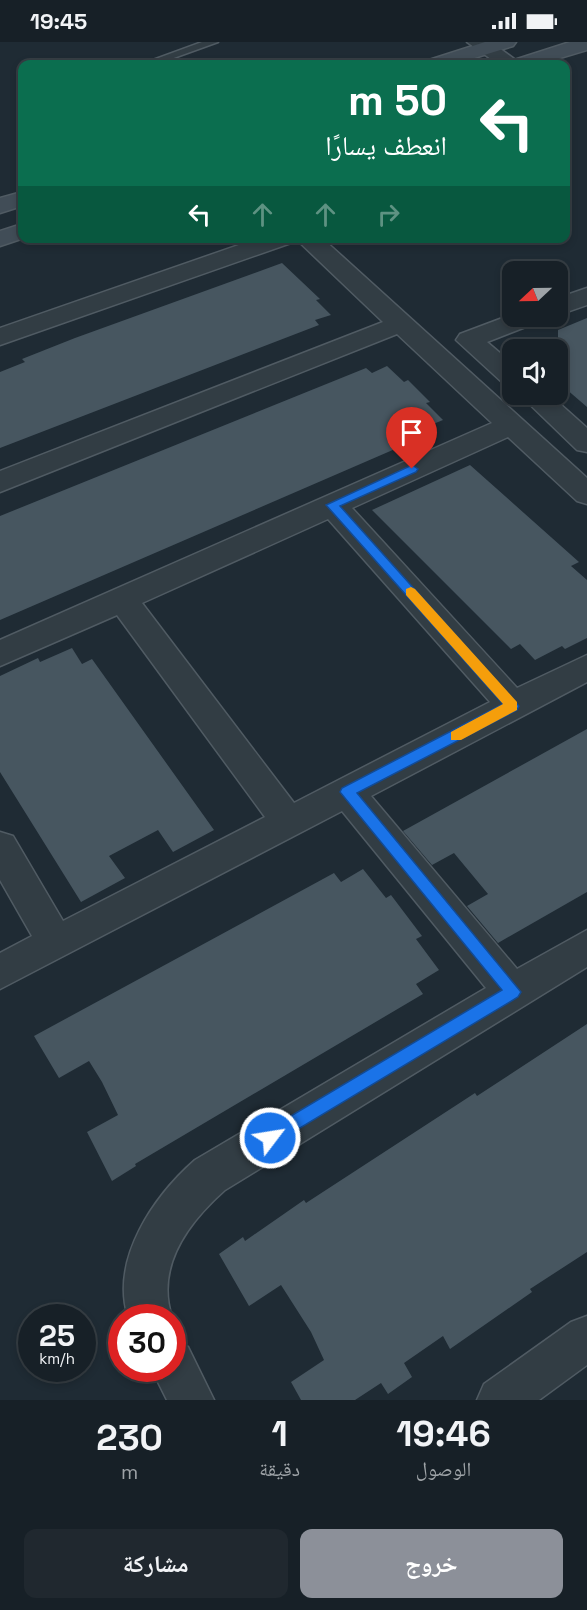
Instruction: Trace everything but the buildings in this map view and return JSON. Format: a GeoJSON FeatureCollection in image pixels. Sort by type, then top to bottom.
{"type":"FeatureCollection","features":[{"type":"Feature","properties":{"kind":"main road"},"geometry":{"type":"LineString","coordinates":[[534,60],[587,43]]}},
{"type":"Feature","properties":{"kind":"main road"},"geometry":{"type":"LineString","coordinates":[[447,60],[490,44]]}},
{"type":"Feature","properties":{"kind":"main road"},"geometry":{"type":"LineString","coordinates":[[0,206],[18,200]]}},
{"type":"Feature","properties":{"kind":"main road"},"geometry":{"type":"LineString","coordinates":[[0,239],[18,232]]}},
{"type":"Feature","properties":{"kind":"street"},"geometry":{"type":"LineString","coordinates":[[490,44],[507,60]]}},
{"type":"Feature","properties":{"kind":"street"},"geometry":{"type":"LineString","coordinates":[[0,337],[269,243]]}},
{"type":"Feature","properties":{"kind":"street"},"geometry":{"type":"LineString","coordinates":[[312,243],[587,494]]}},
{"type":"Feature","properties":{"kind":"street"},"geometry":{"type":"LineString","coordinates":[[568,303],[587,296]]}},
{"type":"Feature","properties":{"kind":"street"},"geometry":{"type":"LineString","coordinates":[[0,482],[400,324]]}},
{"type":"Feature","properties":{"kind":"street"},"geometry":{"type":"LineString","coordinates":[[502,368],[469,340],[503,327]]}},
{"type":"Feature","properties":{"kind":"street"},"geometry":{"type":"LineString","coordinates":[[545,405],[587,442]]}},
{"type":"Feature","properties":{"kind":"street"},"geometry":{"type":"LineString","coordinates":[[0,654],[511,425]]}},
{"type":"Feature","properties":{"kind":"street"},"geometry":{"type":"LineString","coordinates":[[332,505],[513,706]]}},
{"type":"Feature","properties":{"kind":"street"},"geometry":{"type":"LineString","coordinates":[[122,599],[288,822]]}},
{"type":"Feature","properties":{"kind":"street"},"geometry":{"type":"LineString","coordinates":[[0,972],[587,667]]}},
{"type":"Feature","properties":{"kind":"street"},"geometry":{"type":"LineString","coordinates":[[347,792],[513,992]]}},
{"type":"Feature","properties":{"kind":"street"},"geometry":{"type":"LineString","coordinates":[[0,847],[56,943]]}},
{"type":"Feature","properties":{"kind":"street"},"geometry":{"type":"LineString","coordinates":[[144,1304],[151,1254],[179,1205],[210,1175],[587,947]]}},
{"type":"Feature","properties":{"kind":"street"},"geometry":{"type":"LineString","coordinates":[[500,1400],[587,1338]]}},
{"type":"Feature","properties":{"kind":"street"},"geometry":{"type":"LineString","coordinates":[[182,1382],[191,1400]]}},
{"type":"Feature","properties":{"kind":"lane"},"geometry":{"type":"LineString","coordinates":[[160,60],[213,42]]}},
{"type":"Feature","properties":{"kind":"slow traffic"},"geometry":{"type":"LineString","coordinates":[[411,592],[513,706],[456,736]]}},
{"type":"Feature","properties":{"kind":"route"},"geometry":{"type":"LineString","coordinates":[[270,1138],[513,992],[347,792],[513,706],[332,505],[412,469]]}}]}
